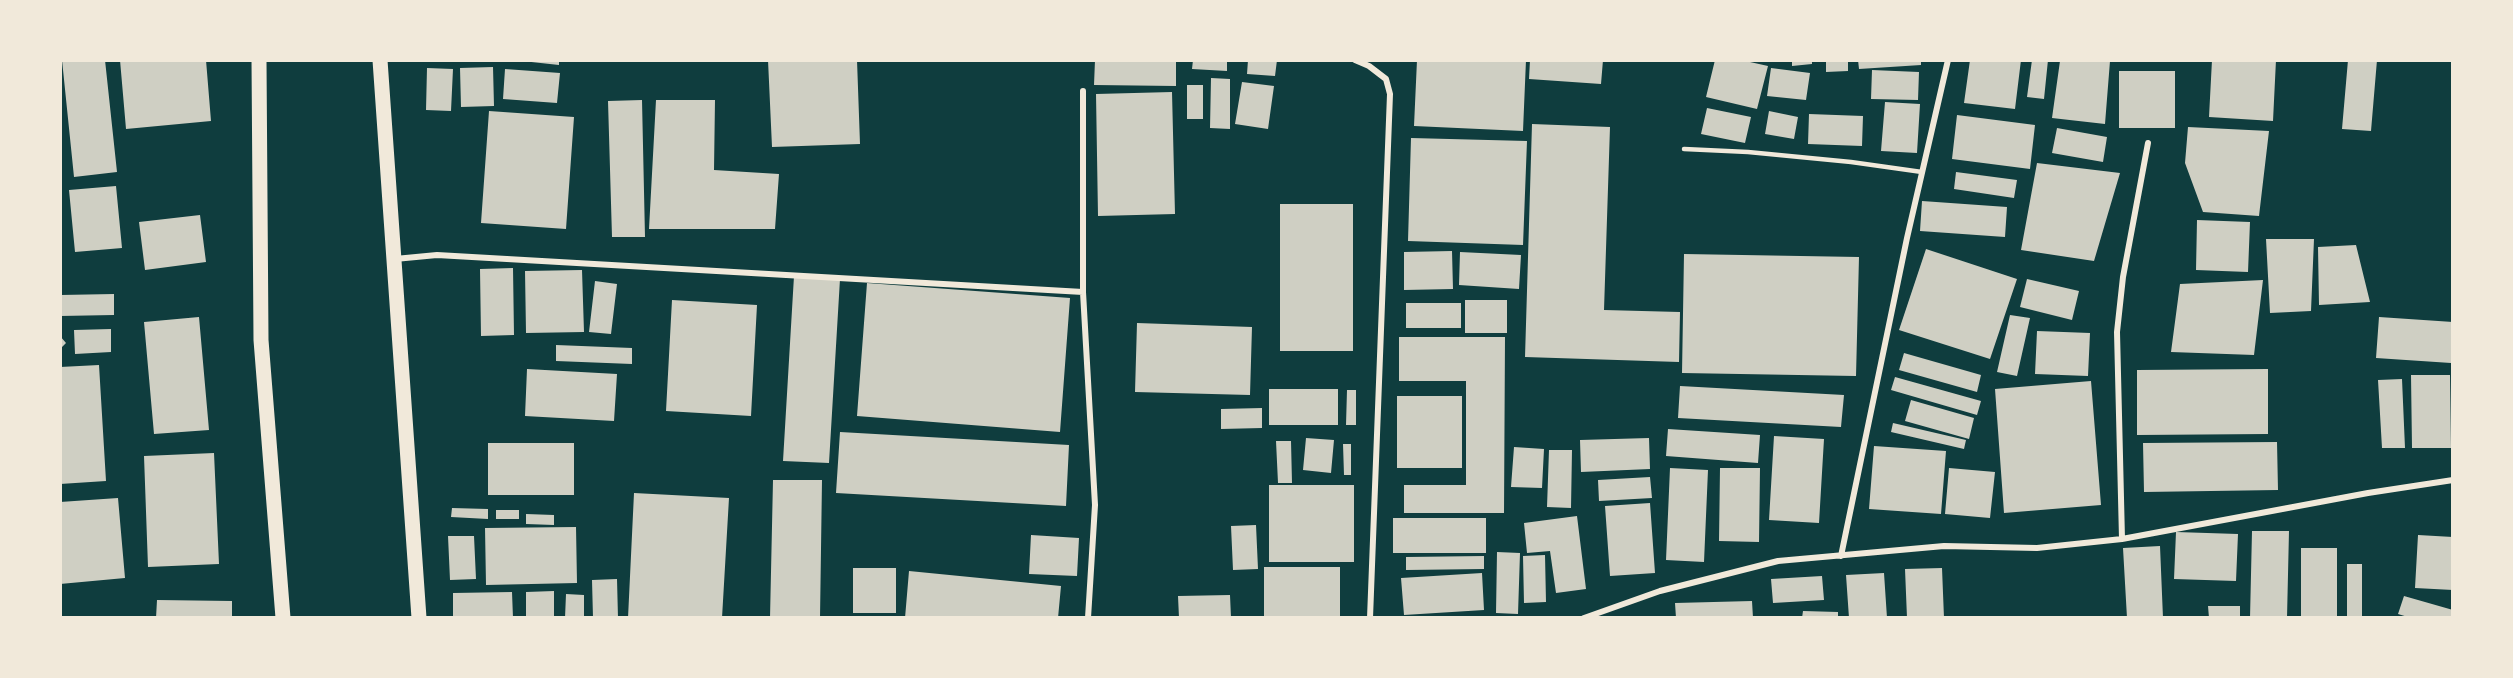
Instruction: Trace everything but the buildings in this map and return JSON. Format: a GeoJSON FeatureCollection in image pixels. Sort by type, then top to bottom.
{"type":"FeatureCollection","features":[{"type":"Feature","properties":{"kind":"main road"},"geometry":{"type":"LineString","coordinates":[[259,60],[261,340],[283,618]]}},
{"type":"Feature","properties":{"kind":"main road"},"geometry":{"type":"LineString","coordinates":[[380,60],[419,618]]}},
{"type":"Feature","properties":{"kind":"street"},"geometry":{"type":"LineString","coordinates":[[1355,60],[1369,66],[1386,79],[1390,94],[1370,618]]}},
{"type":"Feature","properties":{"kind":"street"},"geometry":{"type":"LineString","coordinates":[[1841,556],[1948,60]]}},
{"type":"Feature","properties":{"kind":"street"},"geometry":{"type":"LineString","coordinates":[[1083,92],[1083,292],[1095,506],[1088,618]]}},
{"type":"Feature","properties":{"kind":"street"},"geometry":{"type":"LineString","coordinates":[[2122,539],[2117,332],[2123,277],[2148,143]]}},
{"type":"Feature","properties":{"kind":"street"},"geometry":{"type":"LineString","coordinates":[[394,260],[437,255],[1083,292]]}},
{"type":"Feature","properties":{"kind":"street"},"geometry":{"type":"LineString","coordinates":[[1584,618],[1660,591],[1778,561],[1944,546],[2037,548],[2122,539],[2356,495],[2453,480]]}},
{"type":"Feature","properties":{"kind":"lane"},"geometry":{"type":"LineString","coordinates":[[1684,149],[1748,152],[1851,162],[1922,172]]}}]}
